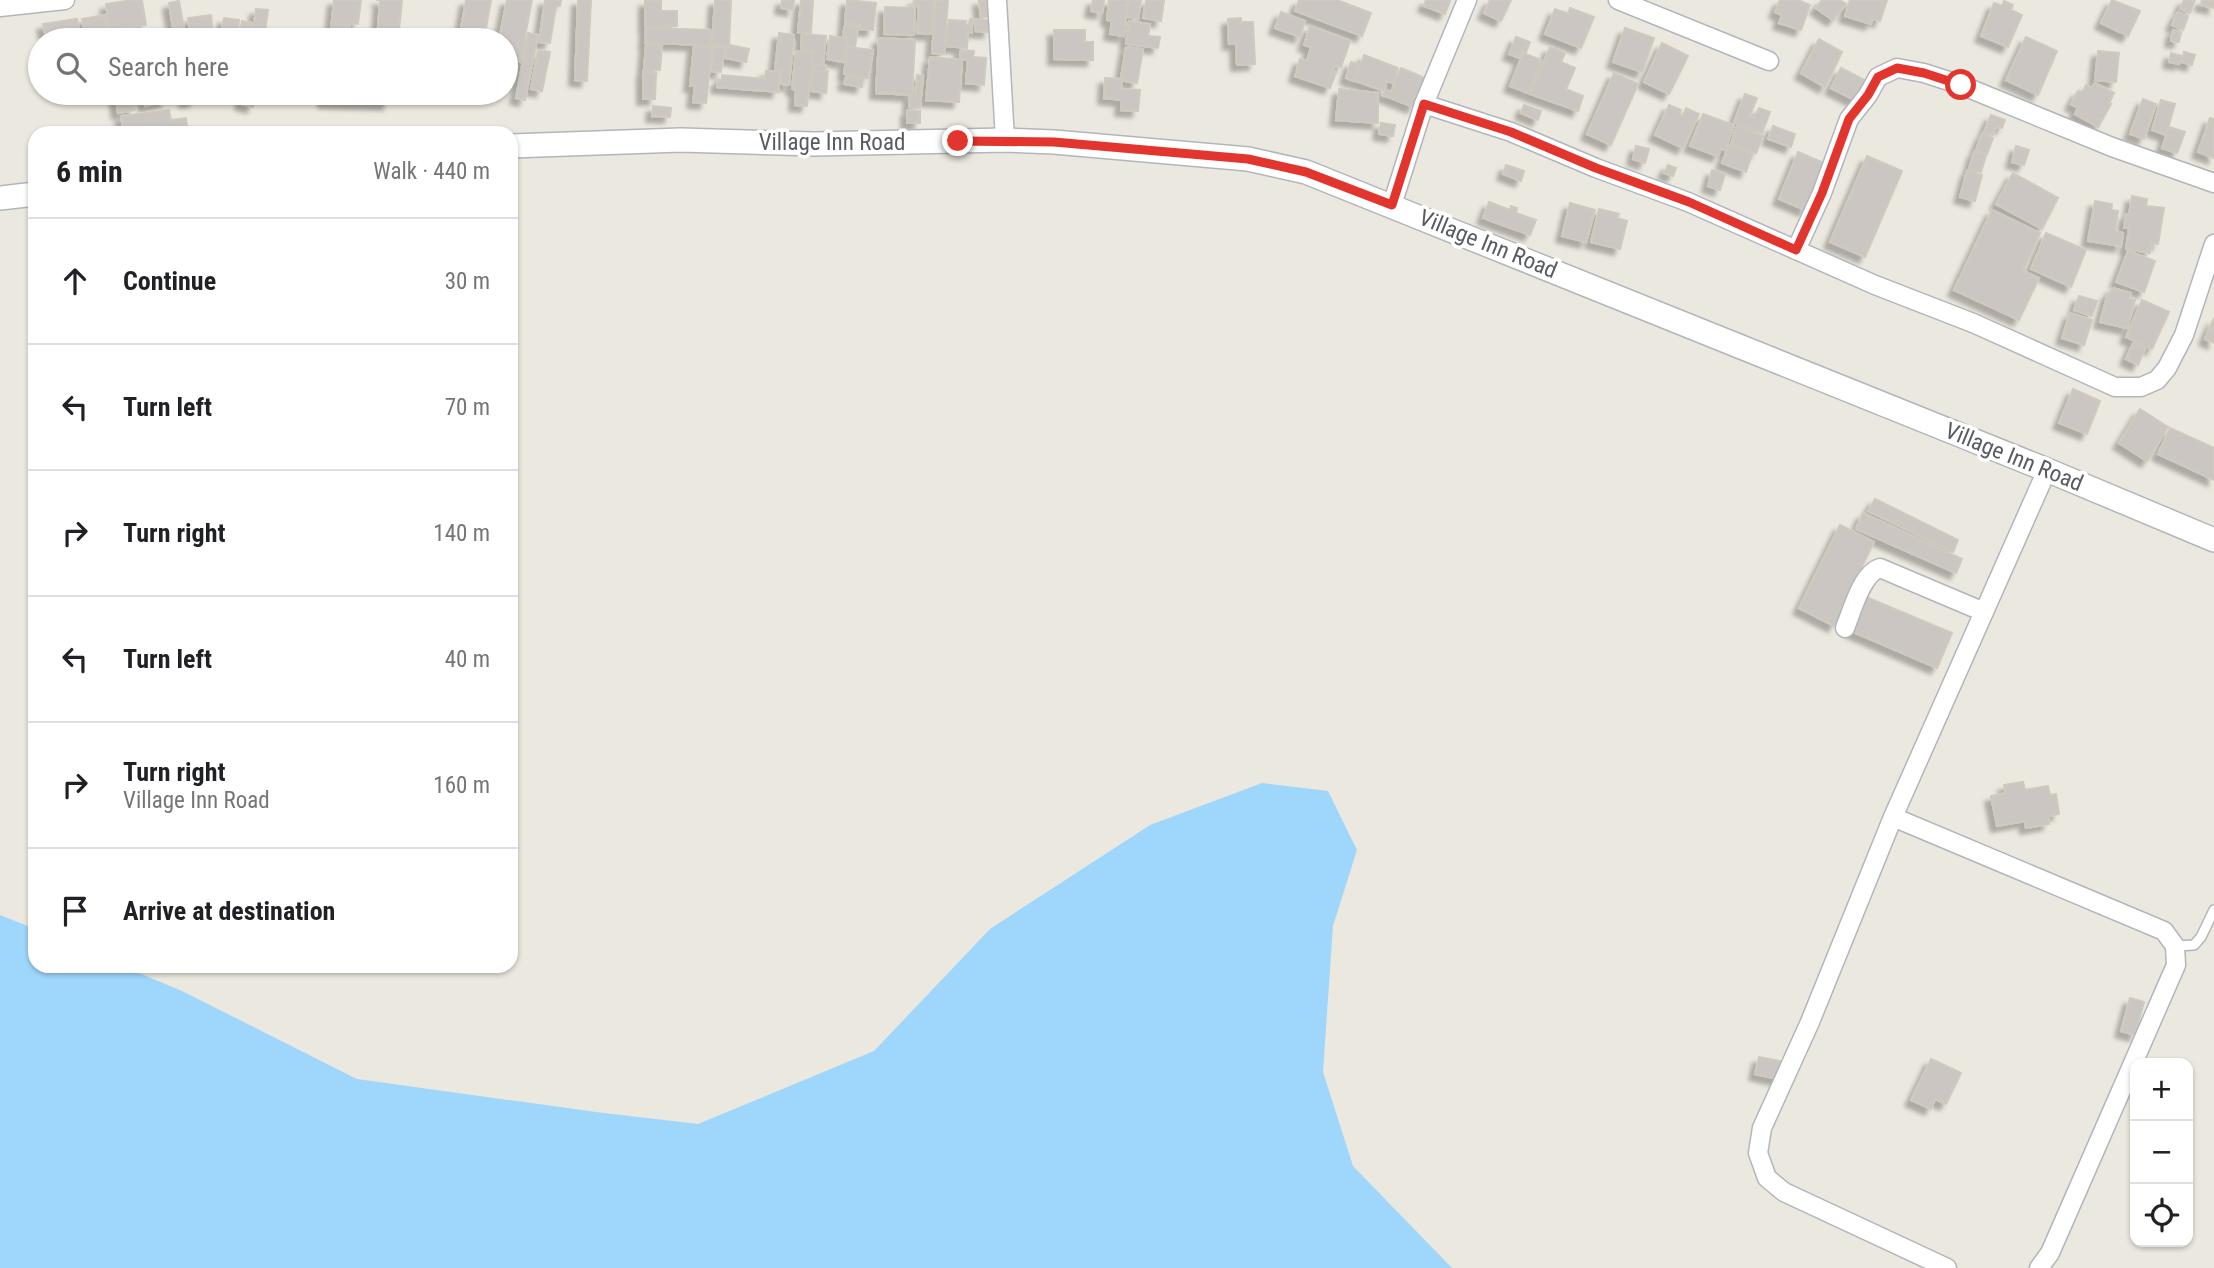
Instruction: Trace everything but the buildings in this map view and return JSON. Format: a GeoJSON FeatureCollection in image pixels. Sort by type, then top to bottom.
{"type":"FeatureCollection","features":[{"type":"Feature","properties":{"kind":"street"},"geometry":{"type":"LineString","coordinates":[[0,7],[65,0]]}},
{"type":"Feature","properties":{"kind":"street"},"geometry":{"type":"LineString","coordinates":[[996,0],[1005,141]]}},
{"type":"Feature","properties":{"kind":"street"},"geometry":{"type":"LineString","coordinates":[[1392,205],[1424,104],[1467,0]]}},
{"type":"Feature","properties":{"kind":"street"},"geometry":{"type":"LineString","coordinates":[[1618,0],[1769,61]]}},
{"type":"Feature","properties":{"kind":"street"},"geometry":{"type":"LineString","coordinates":[[1796,250],[1822,193],[1849,119],[1878,77],[1897,68],[1961,85],[2112,147],[2214,183]]}},
{"type":"Feature","properties":{"kind":"street"},"geometry":{"type":"LineString","coordinates":[[1424,104],[1511,132],[1596,168],[1689,202],[1875,285],[1973,323],[2115,387],[2141,387],[2157,380],[2173,358],[2184,335],[2214,244]]}},
{"type":"Feature","properties":{"kind":"street","name":"Village Inn Road"},"geometry":{"type":"LineString","coordinates":[[518,146],[681,140],[814,144],[1054,142],[1248,159],[1306,172],[2047,470],[2214,540]]}},
{"type":"Feature","properties":{"kind":"street"},"geometry":{"type":"LineString","coordinates":[[0,198],[28,195]]}},
{"type":"Feature","properties":{"kind":"street"},"geometry":{"type":"LineString","coordinates":[[1947,1268],[1784,1192],[1767,1178],[1758,1153],[1762,1128],[1810,1021],[1893,817],[2047,470]]}},
{"type":"Feature","properties":{"kind":"street"},"geometry":{"type":"LineString","coordinates":[[1845,628],[1867,577],[1873,570],[1880,568],[1984,612]]}},
{"type":"Feature","properties":{"kind":"street"},"geometry":{"type":"LineString","coordinates":[[1893,817],[2164,931],[2175,946],[2176,965],[2050,1253],[2039,1268]]}},
{"type":"Feature","properties":{"kind":"lane"},"geometry":{"type":"LineString","coordinates":[[2175,946],[2194,945],[2202,937],[2214,909]]}},
{"type":"Feature","properties":{"kind":"water"},"geometry":{"type":"Polygon","coordinates":[[[1262,783],[1328,791],[1357,850],[1333,926],[1323,1072],[1353,1166],[1452,1268],[0,1268],[0,915],[28,926],[28,973],[139,973],[182,991],[357,1079],[698,1124],[874,1051],[990,929],[1150,825],[1262,783]]]}},
{"type":"Feature","properties":{"kind":"route"},"geometry":{"type":"LineString","coordinates":[[958,141],[1054,142],[1248,159],[1306,172],[1392,205],[1424,104],[1511,132],[1596,168],[1689,202],[1796,250],[1822,193],[1849,119],[1878,77],[1897,68],[1961,85]]}}]}
